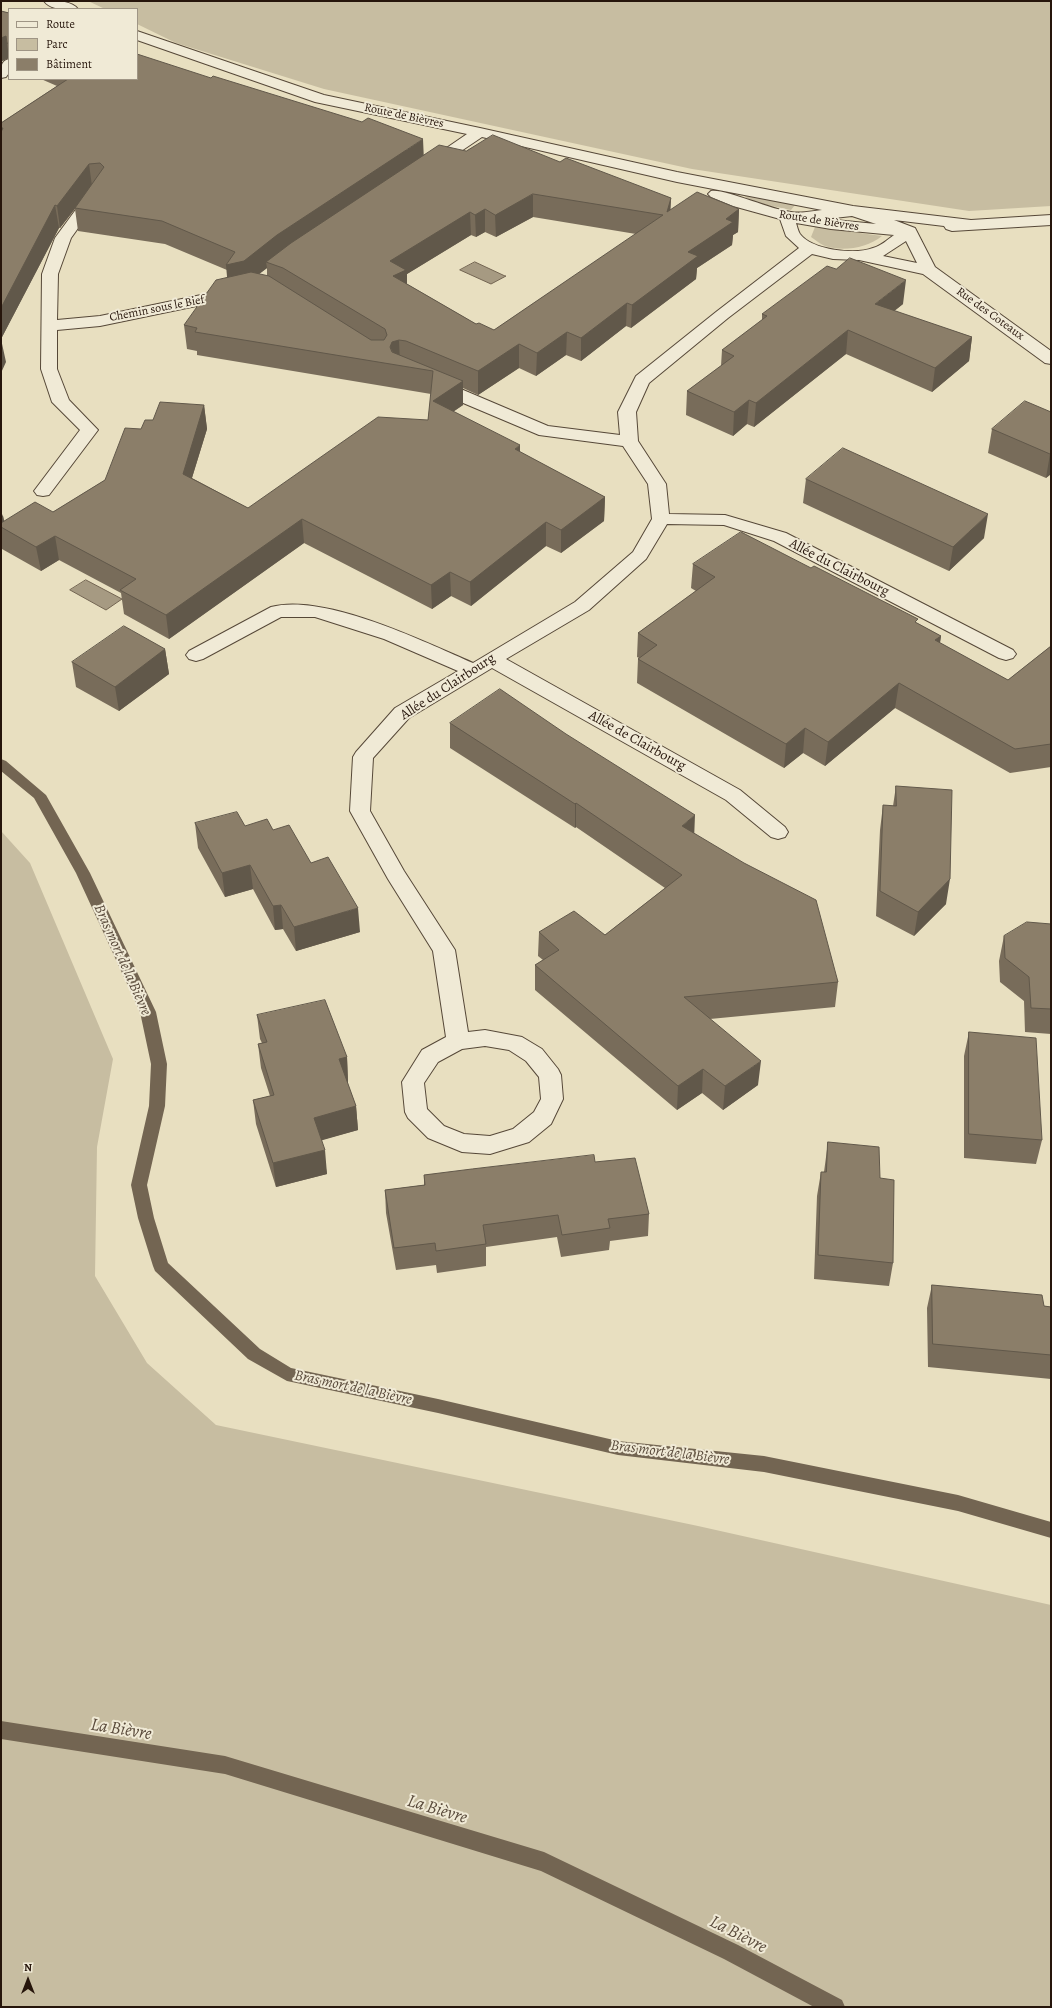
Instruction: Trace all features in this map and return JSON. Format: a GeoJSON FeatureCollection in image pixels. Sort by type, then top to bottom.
{"type":"FeatureCollection","features":[{"type":"Feature","properties":{"kind":"street"},"geometry":{"type":"LineString","coordinates":[[51,1],[68,8]]}},
{"type":"Feature","properties":{"kind":"street","name":"Route de Bièvres"},"geometry":{"type":"LineString","coordinates":[[138,35],[320,99],[480,132],[677,177],[853,211],[967,224]]}},
{"type":"Feature","properties":{"kind":"street"},"geometry":{"type":"LineString","coordinates":[[1,74],[8,64]]}},
{"type":"Feature","properties":{"kind":"street"},"geometry":{"type":"LineString","coordinates":[[416,175],[480,132]]}},
{"type":"Feature","properties":{"kind":"street","name":"Route de Bièvres"},"geometry":{"type":"LineString","coordinates":[[677,177],[739,204],[787,218],[853,228],[909,231],[967,224],[1051,220]]}},
{"type":"Feature","properties":{"kind":"street"},"geometry":{"type":"LineString","coordinates":[[43,491],[90,430],[61,402],[49,369],[50,274],[63,238],[98,190]]}},
{"type":"Feature","properties":{"kind":"street"},"geometry":{"type":"LineString","coordinates":[[853,211],[909,231],[876,253],[859,256],[831,254],[811,247],[794,237],[787,218],[853,211]]}},
{"type":"Feature","properties":{"kind":"street","name":"Rue des Coteaux"},"geometry":{"type":"LineString","coordinates":[[909,231],[928,270]]}},
{"type":"Feature","properties":{"kind":"street"},"geometry":{"type":"LineString","coordinates":[[661,519],[657,484],[629,441],[628,412],[642,380],[722,315],[811,247]]}},
{"type":"Feature","properties":{"kind":"street","name":"Rue des Coteaux"},"geometry":{"type":"LineString","coordinates":[[859,256],[928,270],[1051,359]]}},
{"type":"Feature","properties":{"kind":"street","name":"Chemin sous le Bief"},"geometry":{"type":"LineString","coordinates":[[49,326],[100,321],[183,305],[246,290]]}},
{"type":"Feature","properties":{"kind":"street"},"geometry":{"type":"LineString","coordinates":[[421,379],[545,432],[629,441]]}},
{"type":"Feature","properties":{"kind":"street","name":"Allée du Clairbourg"},"geometry":{"type":"LineString","coordinates":[[458,1042],[444,950],[396,874],[360,811],[363,757],[402,713],[582,606],[640,555],[661,519],[725,520],[780,537],[1006,654]]}},
{"type":"Feature","properties":{"kind":"street"},"geometry":{"type":"LineString","coordinates":[[196,655],[278,611],[316,611],[391,635],[473,670]]}},
{"type":"Feature","properties":{"kind":"street","name":"Allée de Clairbourg"},"geometry":{"type":"LineString","coordinates":[[491,659],[733,795],[778,832]]}},
{"type":"Feature","properties":{"kind":"street"},"geometry":{"type":"LineString","coordinates":[[485,1038],[514,1043],[534,1055],[550,1075],[552,1099],[543,1118],[521,1136],[490,1145],[462,1143],[436,1132],[416,1112],[413,1082],[430,1056],[458,1042],[485,1038]]}},
{"type":"Feature","properties":{"kind":"green space"},"geometry":{"type":"Polygon","coordinates":[[[88,1],[1051,1],[1051,206],[969,211],[692,169],[324,89],[176,43],[138,24],[138,8],[103,8],[88,1]]]}},
{"type":"Feature","properties":{"kind":"green space"},"geometry":{"type":"Polygon","coordinates":[[[746,195],[795,205],[791,210],[753,202],[745,197],[746,195]]]}},
{"type":"Feature","properties":{"kind":"green space"},"geometry":{"type":"Polygon","coordinates":[[[815,227],[882,236],[862,246],[839,249],[823,245],[811,237],[815,227]]]}},
{"type":"Feature","properties":{"kind":"green space"},"geometry":{"type":"Polygon","coordinates":[[[1,831],[30,863],[113,1059],[97,1147],[95,1276],[147,1363],[216,1425],[698,1526],[1051,1605],[1051,2007],[1,2007],[1,831]]]}},
{"type":"Feature","properties":{"kind":"shaded area"},"geometry":{"type":"Polygon","coordinates":[[[475,262],[506,276],[491,284],[460,270],[475,262]]]}},
{"type":"Feature","properties":{"kind":"shaded area"},"geometry":{"type":"Polygon","coordinates":[[[86,580],[122,599],[106,610],[70,590],[86,580]]]}},
{"type":"Feature","properties":{"kind":"building"},"geometry":{"type":"Polygon","coordinates":[[[1,11],[8,13],[8,44],[6,36],[1,38],[1,11]]]}},
{"type":"Feature","properties":{"kind":"building"},"geometry":{"type":"Polygon","coordinates":[[[138,54],[211,78],[213,76],[362,122],[368,118],[423,139],[277,235],[244,261],[226,265],[235,252],[162,221],[75,208],[104,167],[100,163],[89,164],[57,206],[55,205],[1,308],[1,132],[3,128],[1,128],[1,123],[66,80],[138,80],[138,54]]]}},
{"type":"Feature","properties":{"kind":"building"},"geometry":{"type":"Polygon","coordinates":[[[493,135],[560,162],[566,158],[671,198],[667,212],[697,192],[739,209],[726,219],[733,222],[688,252],[698,256],[632,305],[627,303],[581,338],[567,332],[537,353],[519,344],[478,371],[406,341],[399,340],[392,342],[390,347],[392,352],[463,381],[433,401],[520,445],[515,449],[605,497],[561,530],[546,522],[470,582],[450,572],[431,585],[302,519],[166,615],[120,590],[136,579],[55,536],[36,547],[1,527],[1,523],[35,502],[53,512],[105,480],[125,428],[141,429],[145,420],[153,420],[160,402],[204,405],[183,474],[248,508],[378,417],[428,420],[433,371],[195,332],[197,328],[184,325],[216,280],[251,272],[269,276],[371,340],[384,340],[387,335],[385,329],[283,268],[266,262],[291,243],[439,145],[466,151],[493,135]],[[533,194],[495,215],[485,209],[475,215],[470,212],[390,261],[406,270],[393,276],[476,324],[479,323],[494,330],[663,215],[533,194]]]}},
{"type":"Feature","properties":{"kind":"building"},"geometry":{"type":"Polygon","coordinates":[[[850,258],[906,280],[875,304],[972,337],[935,368],[848,330],[756,403],[749,400],[734,412],[687,391],[734,356],[722,350],[767,316],[762,314],[827,266],[836,269],[850,258]]]}},
{"type":"Feature","properties":{"kind":"building"},"geometry":{"type":"Polygon","coordinates":[[[1025,401],[1051,412],[1051,454],[992,429],[1025,401]]]}},
{"type":"Feature","properties":{"kind":"building"},"geometry":{"type":"Polygon","coordinates":[[[843,448],[988,514],[953,547],[806,479],[843,448]]]}},
{"type":"Feature","properties":{"kind":"building"},"geometry":{"type":"Polygon","coordinates":[[[741,532],[811,568],[814,566],[918,619],[915,622],[941,636],[935,640],[1008,680],[1051,646],[1051,744],[1015,749],[899,683],[828,742],[805,728],[786,744],[638,659],[657,645],[638,633],[715,577],[693,564],[741,532]]]}},
{"type":"Feature","properties":{"kind":"building"},"geometry":{"type":"Polygon","coordinates":[[[124,626],[165,649],[115,687],[72,662],[124,626]]]}},
{"type":"Feature","properties":{"kind":"building"},"geometry":{"type":"Polygon","coordinates":[[[500,689],[566,734],[695,815],[682,826],[744,863],[816,900],[838,982],[684,997],[761,1061],[725,1086],[703,1069],[678,1086],[535,965],[559,950],[539,932],[574,911],[605,935],[682,875],[576,803],[575,804],[450,723],[500,689]]]}},
{"type":"Feature","properties":{"kind":"building"},"geometry":{"type":"Polygon","coordinates":[[[896,786],[952,790],[950,879],[918,912],[880,891],[883,805],[896,806],[896,786]]]}},
{"type":"Feature","properties":{"kind":"building"},"geometry":{"type":"Polygon","coordinates":[[[237,812],[245,826],[267,819],[273,830],[289,825],[311,863],[328,857],[358,908],[294,927],[281,905],[273,906],[250,865],[222,873],[195,823],[237,812]]]}},
{"type":"Feature","properties":{"kind":"building"},"geometry":{"type":"Polygon","coordinates":[[[1027,922],[1051,924],[1051,1009],[1031,1008],[1029,977],[1005,958],[1004,936],[1027,922]]]}},
{"type":"Feature","properties":{"kind":"building"},"geometry":{"type":"Polygon","coordinates":[[[325,1000],[347,1057],[339,1059],[356,1106],[314,1118],[325,1150],[273,1163],[253,1100],[274,1095],[258,1044],[267,1042],[257,1015],[325,1000]]]}},
{"type":"Feature","properties":{"kind":"building"},"geometry":{"type":"Polygon","coordinates":[[[969,1032],[1036,1038],[1042,1140],[969,1134],[969,1032]]]}},
{"type":"Feature","properties":{"kind":"building"},"geometry":{"type":"Polygon","coordinates":[[[828,1142],[879,1147],[880,1178],[894,1180],[893,1263],[818,1255],[821,1172],[826,1172],[828,1142]]]}},
{"type":"Feature","properties":{"kind":"building"},"geometry":{"type":"Polygon","coordinates":[[[594,1155],[595,1162],[635,1158],[649,1214],[608,1219],[610,1228],[562,1235],[558,1215],[483,1225],[486,1244],[436,1251],[435,1243],[394,1248],[385,1190],[425,1185],[424,1175],[594,1155]]]}},
{"type":"Feature","properties":{"kind":"building"},"geometry":{"type":"Polygon","coordinates":[[[932,1285],[1042,1295],[1044,1306],[1051,1307],[1051,1355],[933,1344],[932,1285]]]}},
{"type":"Feature","properties":{"kind":"waterway","name":"Bras mort de la Bièvre"},"geometry":{"type":"LineString","coordinates":[[1,764],[39,795],[83,873],[148,1012],[159,1064],[157,1106],[139,1185],[146,1218],[161,1266],[254,1354],[287,1374],[438,1406],[618,1448],[764,1464],[958,1503],[1051,1530]]}},
{"type":"Feature","properties":{"kind":"waterway","name":"La Bièvre"},"geometry":{"type":"LineString","coordinates":[[1,1730],[225,1765],[544,1862],[731,1952],[835,2007]]}}]}
